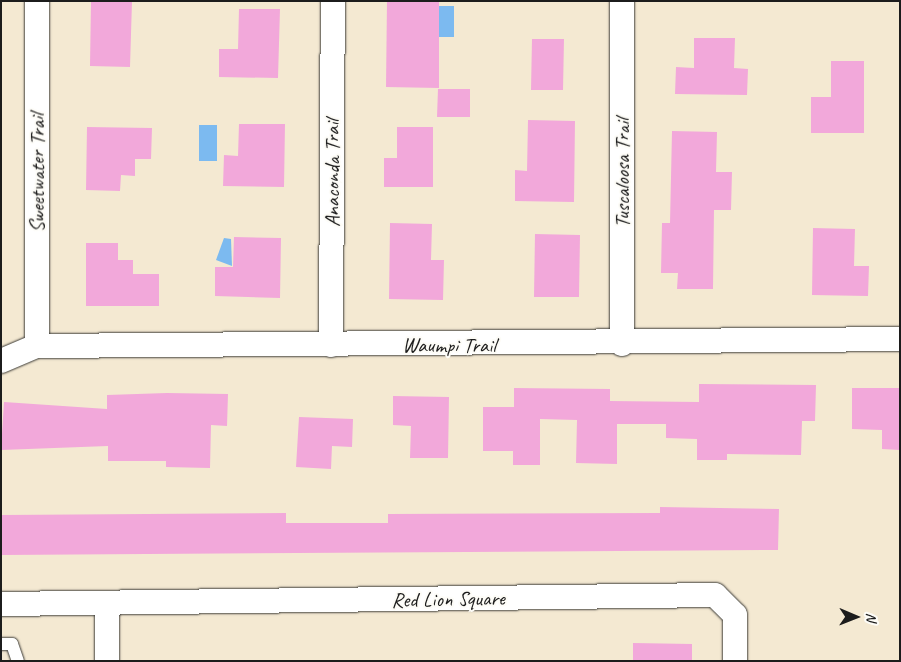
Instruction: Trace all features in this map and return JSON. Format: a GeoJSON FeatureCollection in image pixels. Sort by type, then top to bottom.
{"type":"FeatureCollection","features":[{"type":"Feature","properties":{"kind":"street","name":"Sweetwater Trail"},"geometry":{"type":"LineString","coordinates":[[37,1],[37,346]]}},
{"type":"Feature","properties":{"kind":"street","name":"Anaconda Trail"},"geometry":{"type":"LineString","coordinates":[[332,345],[333,1]]}},
{"type":"Feature","properties":{"kind":"street","name":"Tuscaloosa Trail"},"geometry":{"type":"LineString","coordinates":[[622,1],[622,344]]}},
{"type":"Feature","properties":{"kind":"street","name":"Waumpi Trail"},"geometry":{"type":"LineString","coordinates":[[1,361],[37,346],[622,344],[900,339]]}},
{"type":"Feature","properties":{"kind":"street","name":"Red Lion Square"},"geometry":{"type":"LineString","coordinates":[[1,604],[715,595],[735,615],[735,661]]}},
{"type":"Feature","properties":{"kind":"street"},"geometry":{"type":"LineString","coordinates":[[107,604],[107,661]]}},
{"type":"Feature","properties":{"kind":"lane"},"geometry":{"type":"LineString","coordinates":[[1,644],[12,644],[18,661]]}},
{"type":"Feature","properties":{"kind":"water"},"geometry":{"type":"Polygon","coordinates":[[[437,6],[454,6],[454,37],[437,37],[437,6]]]}},
{"type":"Feature","properties":{"kind":"water"},"geometry":{"type":"Polygon","coordinates":[[[199,125],[217,125],[217,161],[199,161],[199,125]]]}},
{"type":"Feature","properties":{"kind":"water"},"geometry":{"type":"Polygon","coordinates":[[[224,238],[231,239],[232,266],[216,260],[224,238]]]}},
{"type":"Feature","properties":{"kind":"building"},"geometry":{"type":"Polygon","coordinates":[[[91,1],[132,1],[130,67],[90,66],[91,1]]]}},
{"type":"Feature","properties":{"kind":"building"},"geometry":{"type":"Polygon","coordinates":[[[387,1],[439,1],[439,88],[386,87],[387,1]]]}},
{"type":"Feature","properties":{"kind":"building"},"geometry":{"type":"Polygon","coordinates":[[[239,9],[280,9],[278,78],[219,77],[219,49],[238,49],[239,9]]]}},
{"type":"Feature","properties":{"kind":"building"},"geometry":{"type":"Polygon","coordinates":[[[694,38],[735,38],[734,68],[748,69],[747,95],[675,94],[676,67],[694,68],[694,38]]]}},
{"type":"Feature","properties":{"kind":"building"},"geometry":{"type":"Polygon","coordinates":[[[532,39],[564,39],[563,90],[531,90],[532,39]]]}},
{"type":"Feature","properties":{"kind":"building"},"geometry":{"type":"Polygon","coordinates":[[[831,61],[864,61],[864,133],[811,133],[811,97],[831,97],[831,61]]]}},
{"type":"Feature","properties":{"kind":"building"},"geometry":{"type":"Polygon","coordinates":[[[438,89],[470,89],[470,117],[437,117],[438,89]]]}},
{"type":"Feature","properties":{"kind":"building"},"geometry":{"type":"Polygon","coordinates":[[[528,120],[575,121],[574,202],[515,201],[515,170],[527,171],[528,120]]]}},
{"type":"Feature","properties":{"kind":"building"},"geometry":{"type":"Polygon","coordinates":[[[239,124],[285,124],[284,187],[223,186],[224,155],[238,156],[239,124]]]}},
{"type":"Feature","properties":{"kind":"building"},"geometry":{"type":"Polygon","coordinates":[[[87,127],[152,128],[151,159],[135,159],[135,176],[121,175],[120,191],[86,190],[87,127]]]}},
{"type":"Feature","properties":{"kind":"building"},"geometry":{"type":"Polygon","coordinates":[[[397,127],[433,127],[433,187],[384,187],[384,158],[397,158],[397,127]]]}},
{"type":"Feature","properties":{"kind":"building"},"geometry":{"type":"Polygon","coordinates":[[[672,131],[717,132],[716,172],[732,172],[731,210],[714,210],[713,289],[677,289],[678,273],[661,273],[662,223],[670,223],[672,131]]]}},
{"type":"Feature","properties":{"kind":"building"},"geometry":{"type":"Polygon","coordinates":[[[390,223],[432,224],[431,260],[444,260],[443,300],[389,299],[390,223]]]}},
{"type":"Feature","properties":{"kind":"building"},"geometry":{"type":"Polygon","coordinates":[[[813,228],[855,229],[854,266],[869,266],[868,296],[812,295],[813,228]]]}},
{"type":"Feature","properties":{"kind":"building"},"geometry":{"type":"Polygon","coordinates":[[[535,234],[580,235],[579,297],[534,297],[535,234]]]}},
{"type":"Feature","properties":{"kind":"building"},"geometry":{"type":"Polygon","coordinates":[[[234,237],[281,238],[280,298],[215,296],[215,267],[233,267],[234,237]]]}},
{"type":"Feature","properties":{"kind":"building"},"geometry":{"type":"Polygon","coordinates":[[[86,243],[118,243],[118,260],[133,260],[133,274],[159,274],[159,306],[86,306],[86,243]]]}},
{"type":"Feature","properties":{"kind":"building"},"geometry":{"type":"Polygon","coordinates":[[[699,384],[816,385],[815,421],[802,421],[801,455],[727,454],[727,460],[697,460],[697,439],[666,438],[666,424],[617,424],[617,464],[576,463],[577,420],[540,419],[540,465],[513,465],[513,451],[483,451],[483,407],[514,407],[514,388],[610,389],[610,401],[699,402],[699,384]]]}},
{"type":"Feature","properties":{"kind":"building"},"geometry":{"type":"Polygon","coordinates":[[[852,388],[900,388],[900,450],[882,449],[882,430],[852,429],[852,388]]]}},
{"type":"Feature","properties":{"kind":"building"},"geometry":{"type":"Polygon","coordinates":[[[167,393],[228,394],[227,426],[211,425],[210,468],[166,467],[166,461],[108,461],[108,446],[1,450],[4,402],[107,409],[107,395],[167,393]]]}},
{"type":"Feature","properties":{"kind":"building"},"geometry":{"type":"Polygon","coordinates":[[[393,396],[449,397],[448,458],[410,458],[411,426],[393,425],[393,396]]]}},
{"type":"Feature","properties":{"kind":"building"},"geometry":{"type":"Polygon","coordinates":[[[299,417],[353,419],[352,447],[332,446],[331,469],[296,467],[299,417]]]}},
{"type":"Feature","properties":{"kind":"building"},"geometry":{"type":"Polygon","coordinates":[[[660,507],[779,509],[778,550],[1,555],[1,515],[286,513],[286,523],[388,523],[388,514],[660,513],[660,507]]]}},
{"type":"Feature","properties":{"kind":"building"},"geometry":{"type":"Polygon","coordinates":[[[633,643],[692,644],[692,661],[633,661],[633,643]]]}}]}
